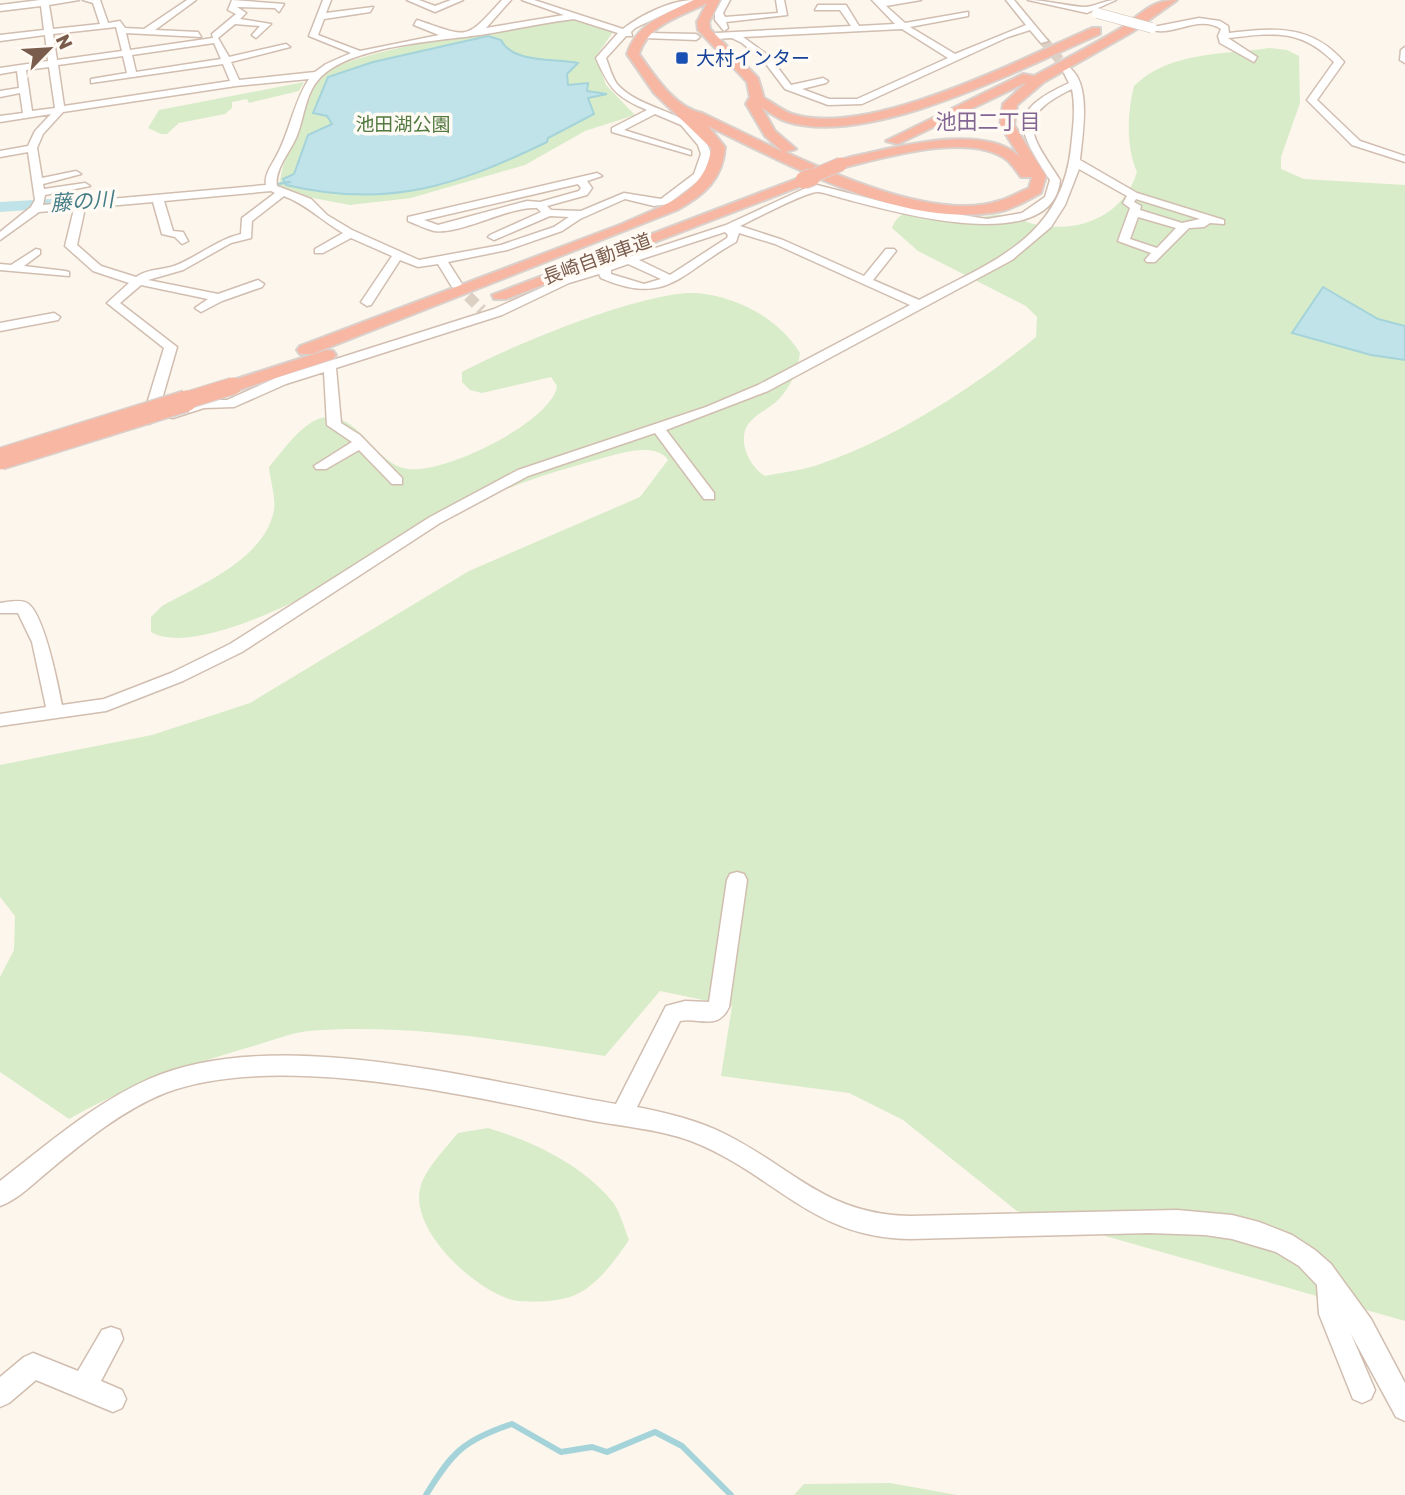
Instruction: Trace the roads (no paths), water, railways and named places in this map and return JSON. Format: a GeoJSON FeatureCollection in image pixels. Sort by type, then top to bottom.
{"type":"FeatureCollection","features":[{"type":"Feature","properties":{"kind":"highway"},"geometry":{"type":"LineString","coordinates":[[306,350],[568,250],[653,215],[691,195],[716,171],[718,147],[677,107],[646,73],[633,54],[634,47],[649,28],[703,0]]}},
{"type":"Feature","properties":{"kind":"highway"},"geometry":{"type":"LineString","coordinates":[[714,0],[703,22],[704,30],[753,81],[768,110],[784,118],[824,124],[862,120],[969,84],[1096,31]]}},
{"type":"Feature","properties":{"kind":"highway","name":"長崎自動車道"},"geometry":{"type":"LineString","coordinates":[[0,447],[230,381],[306,350],[797,176],[841,164],[1027,78],[1151,14],[1171,0]]}},
{"type":"Feature","properties":{"kind":"highway"},"geometry":{"type":"LineString","coordinates":[[677,107],[860,189],[892,199],[950,209],[1003,208],[1036,190],[1039,176],[1007,125],[1010,104],[1039,79],[1151,14]]}},
{"type":"Feature","properties":{"kind":"highway","name":"長崎自動車道"},"geometry":{"type":"LineString","coordinates":[[882,134],[981,89],[1096,31],[1151,14]]}},
{"type":"Feature","properties":{"kind":"highway"},"geometry":{"type":"LineString","coordinates":[[758,95],[753,104],[770,133],[799,155],[865,186],[931,202],[962,205],[989,203],[1013,197],[1024,187],[1027,177],[1023,166],[1011,157],[995,150],[953,143],[918,145],[841,164]]}},
{"type":"Feature","properties":{"kind":"highway","name":"長崎自動車道"},"geometry":{"type":"LineString","coordinates":[[0,459],[535,282],[797,176],[826,157],[849,148]]}},
{"type":"Feature","properties":{"kind":"street"},"geometry":{"type":"LineString","coordinates":[[0,38],[8,19],[44,1],[75,0]]}},
{"type":"Feature","properties":{"kind":"street"},"geometry":{"type":"LineString","coordinates":[[87,0],[97,1],[104,24]]}},
{"type":"Feature","properties":{"kind":"street"},"geometry":{"type":"LineString","coordinates":[[147,31],[192,0]]}},
{"type":"Feature","properties":{"kind":"street"},"geometry":{"type":"LineString","coordinates":[[327,0],[313,36],[359,53]]}},
{"type":"Feature","properties":{"kind":"street"},"geometry":{"type":"LineString","coordinates":[[411,0],[435,9],[459,0]]}},
{"type":"Feature","properties":{"kind":"street"},"geometry":{"type":"LineString","coordinates":[[477,33],[507,0]]}},
{"type":"Feature","properties":{"kind":"street"},"geometry":{"type":"LineString","coordinates":[[526,0],[626,33]]}},
{"type":"Feature","properties":{"kind":"street"},"geometry":{"type":"LineString","coordinates":[[38,199],[80,206],[274,187],[307,201],[323,217],[350,234],[418,264],[503,248],[558,229],[582,214],[624,196],[654,203],[664,202],[689,186],[699,175],[706,154],[703,144],[684,123],[625,96],[612,84],[601,58],[636,22],[691,0]]}},
{"type":"Feature","properties":{"kind":"street"},"geometry":{"type":"LineString","coordinates":[[726,0],[719,13],[719,20],[732,36],[757,48],[776,65],[786,84],[792,89],[828,102],[859,102],[1005,34],[1033,26]]}},
{"type":"Feature","properties":{"kind":"street"},"geometry":{"type":"LineString","coordinates":[[780,0],[783,15],[796,32],[797,40],[824,40]]}},
{"type":"Feature","properties":{"kind":"street"},"geometry":{"type":"LineString","coordinates":[[878,2],[917,0]]}},
{"type":"Feature","properties":{"kind":"street"},"geometry":{"type":"LineString","coordinates":[[1010,0],[1044,41]]}},
{"type":"Feature","properties":{"kind":"street"},"geometry":{"type":"LineString","coordinates":[[1032,0],[1056,2],[1094,11],[1151,14],[1164,29],[1198,21],[1213,21],[1224,25],[1222,36],[1229,46],[1254,59]]}},
{"type":"Feature","properties":{"kind":"street"},"geometry":{"type":"LineString","coordinates":[[1094,11],[1112,0]]}},
{"type":"Feature","properties":{"kind":"street"},"geometry":{"type":"LineString","coordinates":[[44,1],[60,110]]}},
{"type":"Feature","properties":{"kind":"street"},"geometry":{"type":"LineString","coordinates":[[0,71],[216,38],[242,13],[232,9],[236,2],[281,6]]}},
{"type":"Feature","properties":{"kind":"street"},"geometry":{"type":"LineString","coordinates":[[878,2],[896,16],[901,26],[955,58]]}},
{"type":"Feature","properties":{"kind":"street"},"geometry":{"type":"LineString","coordinates":[[818,8],[843,7],[854,33]]}},
{"type":"Feature","properties":{"kind":"street"},"geometry":{"type":"LineString","coordinates":[[320,17],[370,9]]}},
{"type":"Feature","properties":{"kind":"street"},"geometry":{"type":"LineString","coordinates":[[716,36],[843,29],[854,33],[965,14]]}},
{"type":"Feature","properties":{"kind":"street"},"geometry":{"type":"LineString","coordinates":[[719,20],[783,15]]}},
{"type":"Feature","properties":{"kind":"street"},"geometry":{"type":"LineString","coordinates":[[326,63],[359,53],[447,35],[580,17],[636,22]]}},
{"type":"Feature","properties":{"kind":"street"},"geometry":{"type":"LineString","coordinates":[[8,19],[50,32],[120,24],[132,75]]}},
{"type":"Feature","properties":{"kind":"street"},"geometry":{"type":"LineString","coordinates":[[233,21],[267,24],[256,35]]}},
{"type":"Feature","properties":{"kind":"street"},"geometry":{"type":"LineString","coordinates":[[417,23],[447,35]]}},
{"type":"Feature","properties":{"kind":"street"},"geometry":{"type":"LineString","coordinates":[[122,35],[147,31],[216,38]]}},
{"type":"Feature","properties":{"kind":"street"},"geometry":{"type":"LineString","coordinates":[[1222,36],[1280,32],[1320,43],[1339,62],[1312,100],[1356,143],[1405,159]]}},
{"type":"Feature","properties":{"kind":"street"},"geometry":{"type":"LineString","coordinates":[[915,34],[927,33]]}},
{"type":"Feature","properties":{"kind":"street"},"geometry":{"type":"LineString","coordinates":[[122,35],[182,45]]}},
{"type":"Feature","properties":{"kind":"street"},"geometry":{"type":"LineString","coordinates":[[648,36],[696,37]]}},
{"type":"Feature","properties":{"kind":"street"},"geometry":{"type":"LineString","coordinates":[[216,38],[236,83]]}},
{"type":"Feature","properties":{"kind":"street"},"geometry":{"type":"LineString","coordinates":[[182,45],[189,66]]}},
{"type":"Feature","properties":{"kind":"street"},"geometry":{"type":"LineString","coordinates":[[94,81],[170,67],[207,64],[286,47]]}},
{"type":"Feature","properties":{"kind":"street"},"geometry":{"type":"LineString","coordinates":[[164,48],[178,93]]}},
{"type":"Feature","properties":{"kind":"street"},"geometry":{"type":"LineString","coordinates":[[145,50],[161,95]]}},
{"type":"Feature","properties":{"kind":"street"},"geometry":{"type":"LineString","coordinates":[[1405,50],[1405,60]]}},
{"type":"Feature","properties":{"kind":"street"},"geometry":{"type":"LineString","coordinates":[[0,119],[236,83],[317,75],[359,53]]}},
{"type":"Feature","properties":{"kind":"street"},"geometry":{"type":"LineString","coordinates":[[89,58],[100,104]]}},
{"type":"Feature","properties":{"kind":"street"},"geometry":{"type":"LineString","coordinates":[[929,58],[955,58]]}},
{"type":"Feature","properties":{"kind":"street"},"geometry":{"type":"LineString","coordinates":[[207,64],[216,86]]}},
{"type":"Feature","properties":{"kind":"street"},"geometry":{"type":"LineString","coordinates":[[21,68],[28,115]]}},
{"type":"Feature","properties":{"kind":"street"},"geometry":{"type":"LineString","coordinates":[[0,720],[106,705],[177,677],[236,648],[464,503],[523,473],[711,411],[763,388],[1008,258],[1047,225],[1060,205],[1073,176],[1080,109],[1067,69]]}},
{"type":"Feature","properties":{"kind":"street"},"geometry":{"type":"LineString","coordinates":[[274,187],[270,178],[297,124],[302,100],[317,75]]}},
{"type":"Feature","properties":{"kind":"street"},"geometry":{"type":"LineString","coordinates":[[792,89],[823,81]]}},
{"type":"Feature","properties":{"kind":"street"},"geometry":{"type":"LineString","coordinates":[[0,470],[203,404],[229,404],[281,381],[330,367],[485,313],[565,281],[728,228],[817,188],[961,218],[996,222],[1030,214],[1050,200],[1056,189],[1055,180],[1026,128],[1027,117],[1042,99],[1074,84]]}},
{"type":"Feature","properties":{"kind":"street"},"geometry":{"type":"LineString","coordinates":[[0,94],[24,90]]}},
{"type":"Feature","properties":{"kind":"street"},"geometry":{"type":"LineString","coordinates":[[657,109],[615,130],[687,153]]}},
{"type":"Feature","properties":{"kind":"street"},"geometry":{"type":"LineString","coordinates":[[38,199],[32,148],[39,133],[60,110]]}},
{"type":"Feature","properties":{"kind":"street"},"geometry":{"type":"LineString","coordinates":[[673,129],[684,123]]}},
{"type":"Feature","properties":{"kind":"street"},"geometry":{"type":"LineString","coordinates":[[652,142],[663,136]]}},
{"type":"Feature","properties":{"kind":"street"},"geometry":{"type":"LineString","coordinates":[[0,154],[32,148]]}},
{"type":"Feature","properties":{"kind":"street"},"geometry":{"type":"LineString","coordinates":[[1075,162],[1133,195],[1214,220],[1184,227],[1134,212]]}},
{"type":"Feature","properties":{"kind":"street"},"geometry":{"type":"LineString","coordinates":[[0,237],[38,199],[76,174]]}},
{"type":"Feature","properties":{"kind":"street"},"geometry":{"type":"LineString","coordinates":[[582,214],[527,204],[487,217],[437,228],[412,219],[597,176]]}},
{"type":"Feature","properties":{"kind":"street"},"geometry":{"type":"LineString","coordinates":[[494,237],[544,209],[583,193],[587,188],[580,180]]}},
{"type":"Feature","properties":{"kind":"street"},"geometry":{"type":"LineString","coordinates":[[38,199],[85,186]]}},
{"type":"Feature","properties":{"kind":"street"},"geometry":{"type":"LineString","coordinates":[[148,423],[171,347],[113,303],[145,276],[179,268],[227,241],[247,236],[246,220],[274,187]]}},
{"type":"Feature","properties":{"kind":"street"},"geometry":{"type":"LineString","coordinates":[[1133,195],[1128,203],[1136,206],[1124,241],[1159,252]]}},
{"type":"Feature","properties":{"kind":"street"},"geometry":{"type":"LineString","coordinates":[[158,199],[167,234],[179,234],[182,241]]}},
{"type":"Feature","properties":{"kind":"street"},"geometry":{"type":"LineString","coordinates":[[80,206],[71,246],[98,270],[140,281],[190,288],[218,298]]}},
{"type":"Feature","properties":{"kind":"street"},"geometry":{"type":"LineString","coordinates":[[1150,261],[1184,227]]}},
{"type":"Feature","properties":{"kind":"street"},"geometry":{"type":"LineString","coordinates":[[605,268],[605,276],[632,288],[650,288],[670,279],[735,237],[728,228]]}},
{"type":"Feature","properties":{"kind":"street"},"geometry":{"type":"LineString","coordinates":[[728,228],[779,242],[920,305]]}},
{"type":"Feature","properties":{"kind":"street"},"geometry":{"type":"LineString","coordinates":[[319,251],[350,234]]}},
{"type":"Feature","properties":{"kind":"street"},"geometry":{"type":"LineString","coordinates":[[866,281],[890,251]]}},
{"type":"Feature","properties":{"kind":"street"},"geometry":{"type":"LineString","coordinates":[[6,268],[36,252]]}},
{"type":"Feature","properties":{"kind":"street"},"geometry":{"type":"LineString","coordinates":[[367,302],[398,255]]}},
{"type":"Feature","properties":{"kind":"street"},"geometry":{"type":"LineString","coordinates":[[440,258],[456,285]]}},
{"type":"Feature","properties":{"kind":"street"},"geometry":{"type":"LineString","coordinates":[[629,260],[670,279]]}},
{"type":"Feature","properties":{"kind":"street"},"geometry":{"type":"LineString","coordinates":[[6,268],[65,274]]}},
{"type":"Feature","properties":{"kind":"street"},"geometry":{"type":"LineString","coordinates":[[201,307],[258,284]]}},
{"type":"Feature","properties":{"kind":"street"},"geometry":{"type":"LineString","coordinates":[[0,327],[54,317]]}},
{"type":"Feature","properties":{"kind":"street"},"geometry":{"type":"LineString","coordinates":[[330,367],[334,425],[359,444],[397,481]]}},
{"type":"Feature","properties":{"kind":"street"},"geometry":{"type":"LineString","coordinates":[[657,427],[709,495]]}},
{"type":"Feature","properties":{"kind":"street"},"geometry":{"type":"LineString","coordinates":[[321,466],[359,444]]}},
{"type":"Feature","properties":{"kind":"street"},"geometry":{"type":"LineString","coordinates":[[0,608],[23,607],[40,642],[55,711]]}},
{"type":"Feature","properties":{"kind":"street"},"geometry":{"type":"LineString","coordinates":[[621,1116],[673,1013],[685,1010],[710,1014],[719,1007],[737,880]]}},
{"type":"Feature","properties":{"kind":"street"},"geometry":{"type":"LineString","coordinates":[[0,1195],[99,1119],[134,1098],[182,1077],[231,1068],[369,1070],[458,1082],[691,1131],[732,1147],[831,1211],[866,1224],[915,1227],[1162,1222],[1220,1224],[1266,1235],[1307,1258],[1339,1292],[1405,1409]]}},
{"type":"Feature","properties":{"kind":"street"},"geometry":{"type":"LineString","coordinates":[[1329,1281],[1331,1314],[1362,1390]]}},
{"type":"Feature","properties":{"kind":"street"},"geometry":{"type":"LineString","coordinates":[[84,1386],[111,1339]]}},
{"type":"Feature","properties":{"kind":"street"},"geometry":{"type":"LineString","coordinates":[[0,1394],[33,1366],[113,1399]]}},
{"type":"Feature","properties":{"kind":"water","name":"池田湖公園"},"geometry":{"type":"Polygon","coordinates":[[[488,36],[501,40],[507,48],[525,57],[578,63],[567,74],[568,85],[588,83],[587,91],[607,94],[588,98],[594,114],[548,138],[547,142],[482,171],[451,181],[389,194],[357,195],[286,185],[283,179],[294,174],[308,135],[332,124],[327,116],[313,113],[328,77],[373,62],[488,36]]]}},
{"type":"Feature","properties":{"kind":"water"},"geometry":{"type":"Polygon","coordinates":[[[1323,287],[1378,319],[1405,326],[1405,360],[1371,355],[1292,333],[1323,287]]]}},
{"type":"Feature","properties":{"kind":"waterway"},"geometry":{"type":"LineString","coordinates":[[271,185],[290,182]]}},
{"type":"Feature","properties":{"kind":"waterway","name":"藤の川"},"geometry":{"type":"LineString","coordinates":[[0,207],[68,203]]}},
{"type":"Feature","properties":{"kind":"waterway"},"geometry":{"type":"LineString","coordinates":[[426,1495],[461,1449],[482,1436],[512,1424],[561,1452],[592,1447],[607,1452],[655,1432],[682,1446],[731,1495]]}},
{"type":"Feature","properties":{"kind":"tunnel"},"geometry":{"type":"LineString","coordinates":[[1044,41],[1067,69]]}},
{"type":"Feature","properties":{"kind":"tunnel"},"geometry":{"type":"LineString","coordinates":[[456,284],[482,310]]}},
{"type":"Feature","properties":{"kind":"place","name":"大村インター"},"geometry":{"type":"Point","coordinates":[682,58]}},
{"type":"Feature","properties":{"kind":"district","name":"池田二丁目"},"geometry":{"type":"Point","coordinates":[988,121]}}]}
